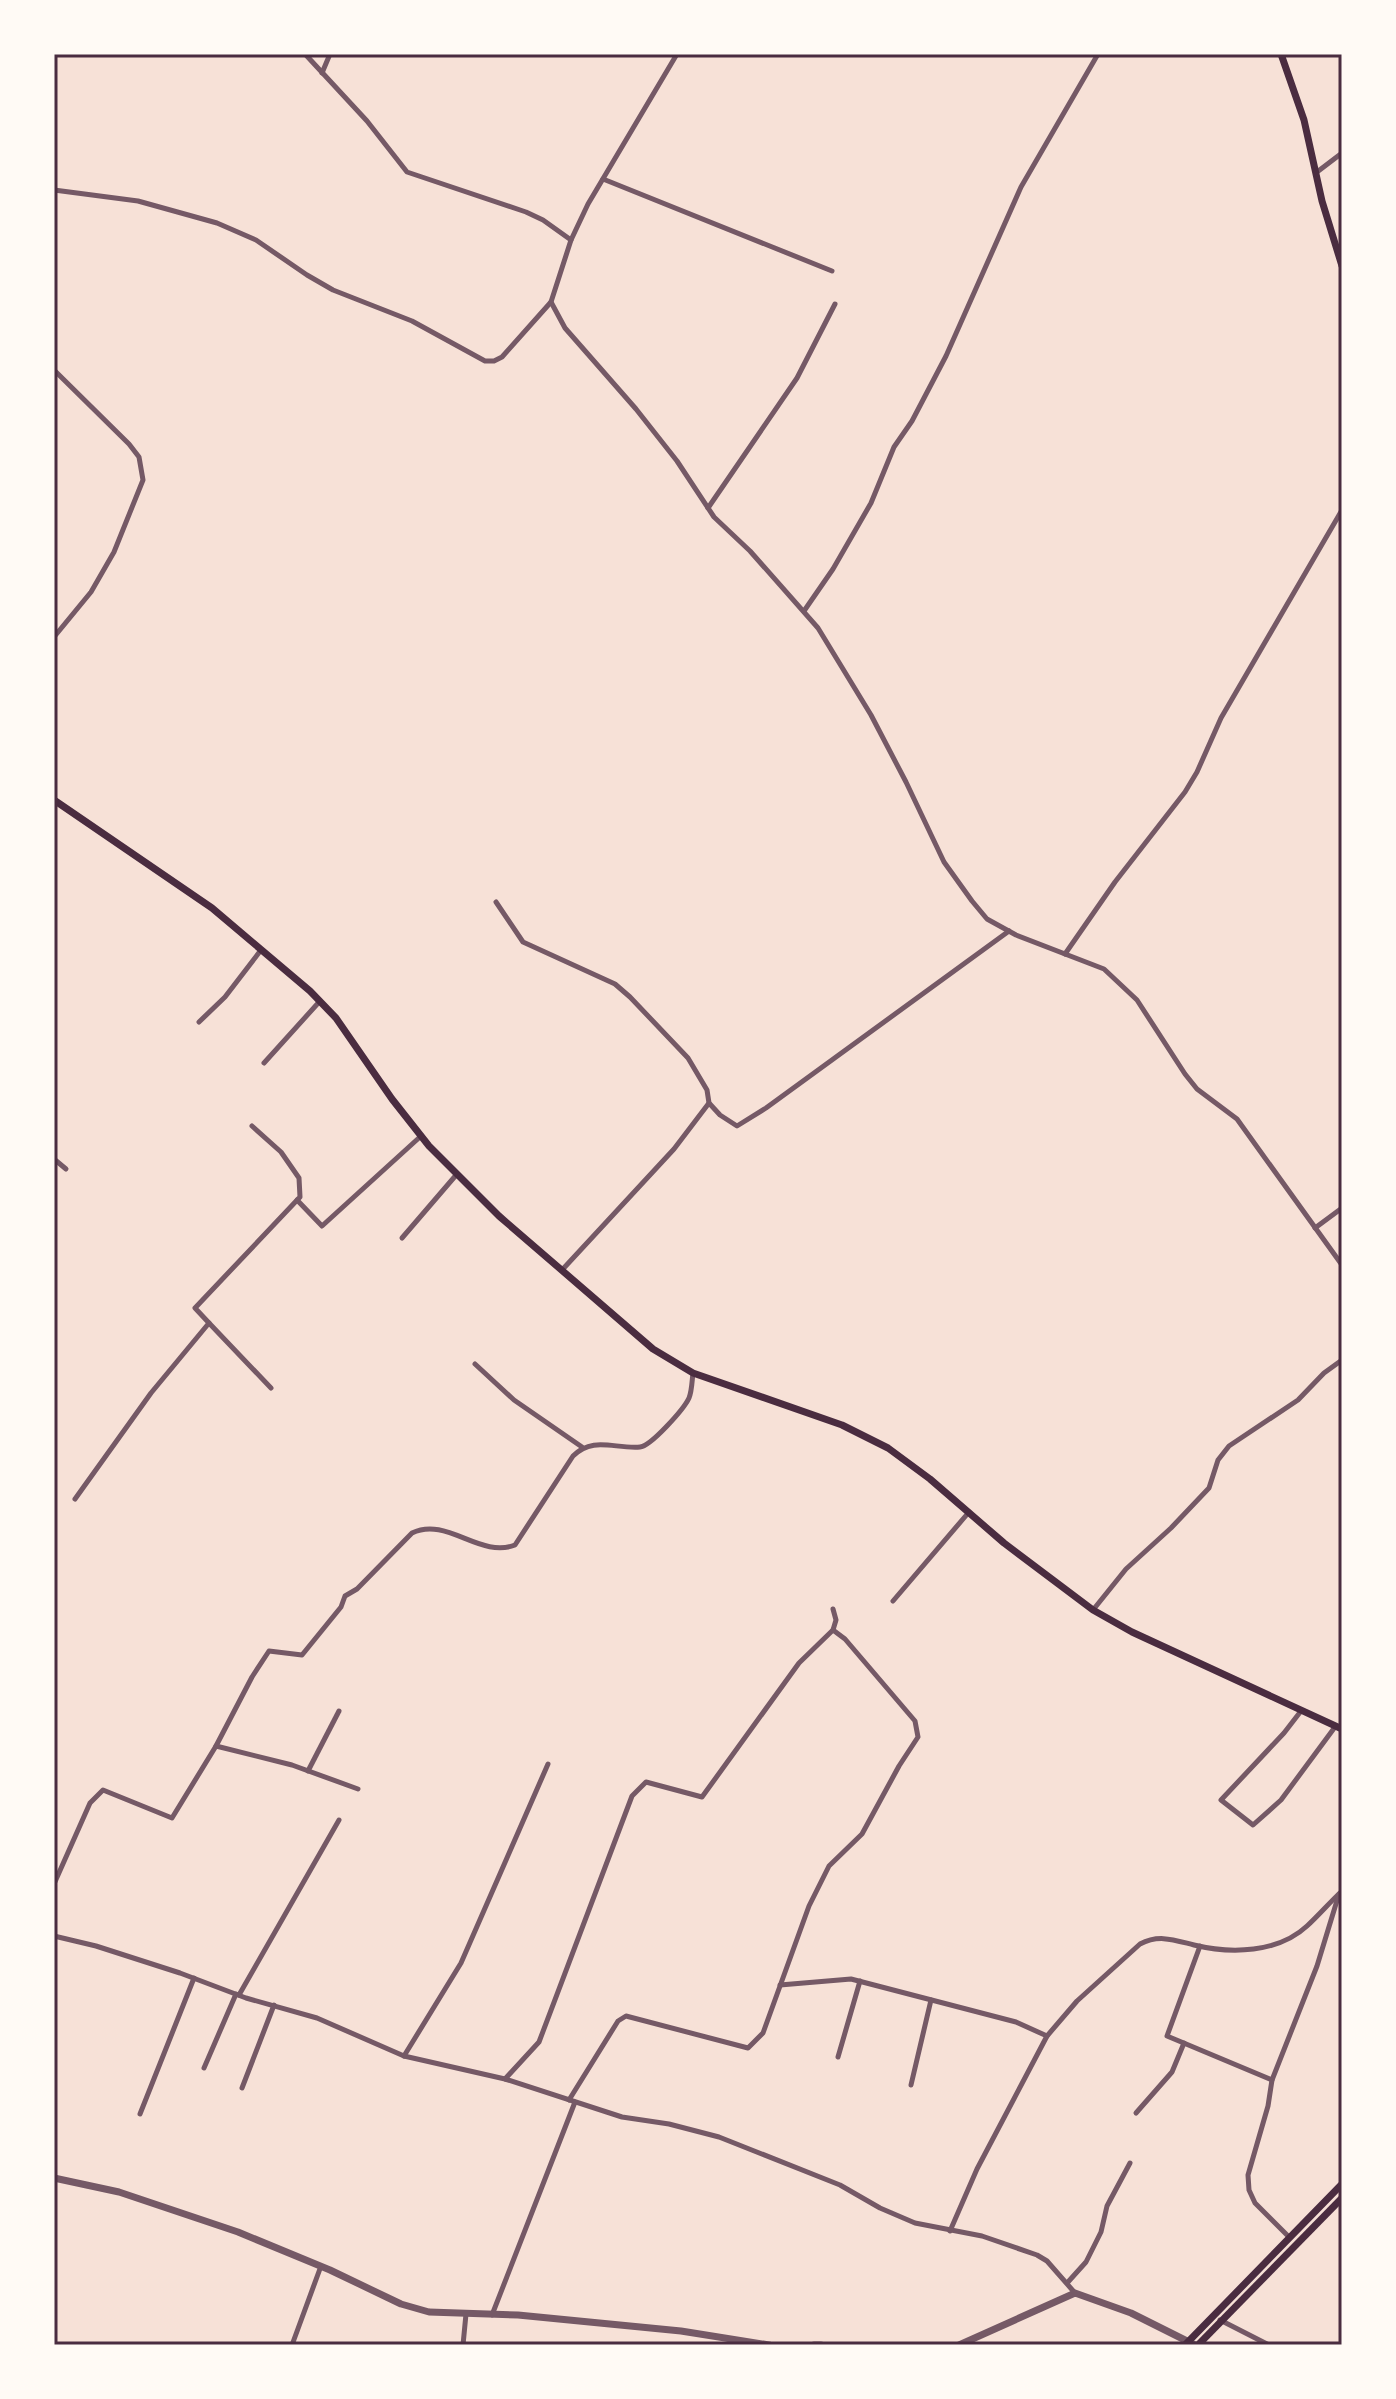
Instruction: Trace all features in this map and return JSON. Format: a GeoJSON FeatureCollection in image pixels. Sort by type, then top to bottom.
{"type":"FeatureCollection","features":[{"type":"Feature","properties":{"kind":"main road"},"geometry":{"type":"LineString","coordinates":[[1281,54],[1304,120],[1322,201],[1342,266]]}},
{"type":"Feature","properties":{"kind":"main road"},"geometry":{"type":"LineString","coordinates":[[55,802],[212,908],[320,1001],[336,1018],[421,1136],[457,1174],[499,1216],[653,1349],[693,1373],[842,1425],[888,1448],[1093,1610],[1132,1632],[1339,1728]]}},
{"type":"Feature","properties":{"kind":"main road"},"geometry":{"type":"LineString","coordinates":[[1191,2344],[1212,2317],[1342,2184]]}},
{"type":"Feature","properties":{"kind":"main road"},"geometry":{"type":"LineString","coordinates":[[1191,2344],[1223,2322],[1342,2198]]}},
{"type":"Feature","properties":{"kind":"street"},"geometry":{"type":"LineString","coordinates":[[305,54],[367,121],[407,172],[526,212],[571,240]]}},
{"type":"Feature","properties":{"kind":"street"},"geometry":{"type":"LineString","coordinates":[[322,73],[330,54]]}},
{"type":"Feature","properties":{"kind":"street"},"geometry":{"type":"LineString","coordinates":[[54,190],[138,201],[231,228],[256,240],[320,283],[412,321],[490,362],[502,357],[551,302],[571,240],[602,179],[677,54]]}},
{"type":"Feature","properties":{"kind":"street"},"geometry":{"type":"LineString","coordinates":[[804,611],[833,569],[871,503],[894,447],[912,421],[946,356],[1021,187],[1098,54]]}},
{"type":"Feature","properties":{"kind":"street"},"geometry":{"type":"LineString","coordinates":[[1317,172],[1342,153]]}},
{"type":"Feature","properties":{"kind":"street"},"geometry":{"type":"LineString","coordinates":[[602,179],[832,271]]}},
{"type":"Feature","properties":{"kind":"street"},"geometry":{"type":"LineString","coordinates":[[551,302],[565,328],[636,409],[677,461],[708,508],[818,628],[869,711],[944,862],[987,919],[1104,969],[1137,1000],[1185,1074],[1197,1089],[1237,1119],[1342,1265]]}},
{"type":"Feature","properties":{"kind":"street"},"geometry":{"type":"LineString","coordinates":[[708,508],[797,378],[835,304]]}},
{"type":"Feature","properties":{"kind":"street"},"geometry":{"type":"LineString","coordinates":[[54,370],[134,450],[142,467],[143,480],[114,552],[91,592],[54,637]]}},
{"type":"Feature","properties":{"kind":"street"},"geometry":{"type":"LineString","coordinates":[[1065,954],[1115,882],[1185,792],[1221,718],[1342,510]]}},
{"type":"Feature","properties":{"kind":"street"},"geometry":{"type":"LineString","coordinates":[[496,902],[523,942],[623,990],[688,1058],[707,1090],[709,1103],[737,1126],[1009,931]]}},
{"type":"Feature","properties":{"kind":"street"},"geometry":{"type":"LineString","coordinates":[[199,1022],[225,997],[262,949]]}},
{"type":"Feature","properties":{"kind":"street"},"geometry":{"type":"LineString","coordinates":[[264,1063],[320,1001]]}},
{"type":"Feature","properties":{"kind":"street"},"geometry":{"type":"LineString","coordinates":[[562,1270],[674,1149],[709,1103]]}},
{"type":"Feature","properties":{"kind":"street"},"geometry":{"type":"LineString","coordinates":[[252,1126],[281,1152],[299,1178],[300,1197],[195,1308],[271,1388]]}},
{"type":"Feature","properties":{"kind":"street"},"geometry":{"type":"LineString","coordinates":[[297,1200],[322,1226],[421,1136]]}},
{"type":"Feature","properties":{"kind":"street"},"geometry":{"type":"LineString","coordinates":[[54,1159],[66,1169]]}},
{"type":"Feature","properties":{"kind":"street"},"geometry":{"type":"LineString","coordinates":[[402,1238],[457,1174]]}},
{"type":"Feature","properties":{"kind":"street"},"geometry":{"type":"LineString","coordinates":[[1315,1228],[1342,1208]]}},
{"type":"Feature","properties":{"kind":"street"},"geometry":{"type":"LineString","coordinates":[[75,1499],[151,1393],[209,1323]]}},
{"type":"Feature","properties":{"kind":"street"},"geometry":{"type":"LineString","coordinates":[[1093,1610],[1126,1569],[1209,1488],[1218,1460],[1229,1446],[1298,1400],[1324,1373],[1342,1360]]}},
{"type":"Feature","properties":{"kind":"street"},"geometry":{"type":"LineString","coordinates":[[475,1364],[514,1400],[582,1447]]}},
{"type":"Feature","properties":{"kind":"street"},"geometry":{"type":"LineString","coordinates":[[54,1884],[90,1803],[103,1790],[172,1818],[269,1651],[302,1655],[341,1607],[345,1596],[357,1589],[402,1541],[422,1528],[437,1529],[492,1548],[505,1549],[515,1545],[582,1447],[592,1443],[639,1447],[651,1444],[689,1398],[693,1373]]}},
{"type":"Feature","properties":{"kind":"street"},"geometry":{"type":"LineString","coordinates":[[893,1601],[969,1512]]}},
{"type":"Feature","properties":{"kind":"street"},"geometry":{"type":"LineString","coordinates":[[505,2079],[539,2042],[632,1796],[646,1782],[702,1797],[799,1663],[833,1630],[836,1620],[833,1609]]}},
{"type":"Feature","properties":{"kind":"street"},"geometry":{"type":"LineString","coordinates":[[492,2315],[572,2101],[618,2021],[626,2016],[748,2048],[763,2033],[809,1906],[829,1866],[862,1834],[918,1737],[915,1721],[845,1639],[833,1630]]}},
{"type":"Feature","properties":{"kind":"street"},"geometry":{"type":"LineString","coordinates":[[308,1771],[339,1711]]}},
{"type":"Feature","properties":{"kind":"street"},"geometry":{"type":"LineString","coordinates":[[1301,1711],[1221,1800],[1253,1825],[1281,1800],[1339,1728]]}},
{"type":"Feature","properties":{"kind":"street"},"geometry":{"type":"LineString","coordinates":[[216,1746],[308,1771],[358,1789]]}},
{"type":"Feature","properties":{"kind":"street"},"geometry":{"type":"LineString","coordinates":[[404,2056],[461,1963],[548,1764]]}},
{"type":"Feature","properties":{"kind":"street"},"geometry":{"type":"LineString","coordinates":[[204,2068],[237,1994],[339,1820]]}},
{"type":"Feature","properties":{"kind":"street"},"geometry":{"type":"LineString","coordinates":[[950,2231],[977,2169],[1047,2036],[1077,2001],[1140,1944],[1152,1938],[1166,1938],[1200,1946],[1261,1949],[1283,1942],[1305,1929],[1341,1892]]}},
{"type":"Feature","properties":{"kind":"street"},"geometry":{"type":"LineString","coordinates":[[1289,2237],[1263,2214],[1249,2190],[1251,2161],[1268,2106],[1272,2080],[1317,1966],[1341,1892]]}},
{"type":"Feature","properties":{"kind":"street"},"geometry":{"type":"LineString","coordinates":[[54,1936],[96,1946],[317,2018],[404,2056],[505,2079],[622,2117],[669,2124],[719,2137],[840,2185],[880,2208],[915,2223],[982,2236],[1024,2249],[1047,2261],[1075,2293],[1131,2313],[1191,2344]]}},
{"type":"Feature","properties":{"kind":"street"},"geometry":{"type":"LineString","coordinates":[[1200,1946],[1167,2036],[1272,2080]]}},
{"type":"Feature","properties":{"kind":"street"},"geometry":{"type":"LineString","coordinates":[[140,2114],[194,1978]]}},
{"type":"Feature","properties":{"kind":"street"},"geometry":{"type":"LineString","coordinates":[[780,1985],[851,1979],[1016,2022],[1047,2036]]}},
{"type":"Feature","properties":{"kind":"street"},"geometry":{"type":"LineString","coordinates":[[838,2057],[861,1981]]}},
{"type":"Feature","properties":{"kind":"street"},"geometry":{"type":"LineString","coordinates":[[911,2085],[931,2000]]}},
{"type":"Feature","properties":{"kind":"street"},"geometry":{"type":"LineString","coordinates":[[242,2088],[274,2005]]}},
{"type":"Feature","properties":{"kind":"street"},"geometry":{"type":"LineString","coordinates":[[1136,2113],[1172,2072],[1184,2043]]}},
{"type":"Feature","properties":{"kind":"street"},"geometry":{"type":"LineString","coordinates":[[1068,2282],[1086,2262],[1101,2232],[1107,2206],[1130,2163]]}},
{"type":"Feature","properties":{"kind":"street"},"geometry":{"type":"LineString","coordinates":[[55,2180],[119,2192],[238,2232],[321,2266],[401,2304],[429,2312],[681,2331],[769,2345]]}},
{"type":"Feature","properties":{"kind":"street"},"geometry":{"type":"LineString","coordinates":[[292,2345],[321,2266]]}},
{"type":"Feature","properties":{"kind":"street"},"geometry":{"type":"LineString","coordinates":[[959,2345],[1075,2293]]}},
{"type":"Feature","properties":{"kind":"street"},"geometry":{"type":"LineString","coordinates":[[463,2345],[466,2314]]}},
{"type":"Feature","properties":{"kind":"street"},"geometry":{"type":"LineString","coordinates":[[1212,2317],[1269,2345]]}},
{"type":"Feature","properties":{"kind":"street"},"geometry":{"type":"LineString","coordinates":[[814,2345],[821,2345]]}}]}
